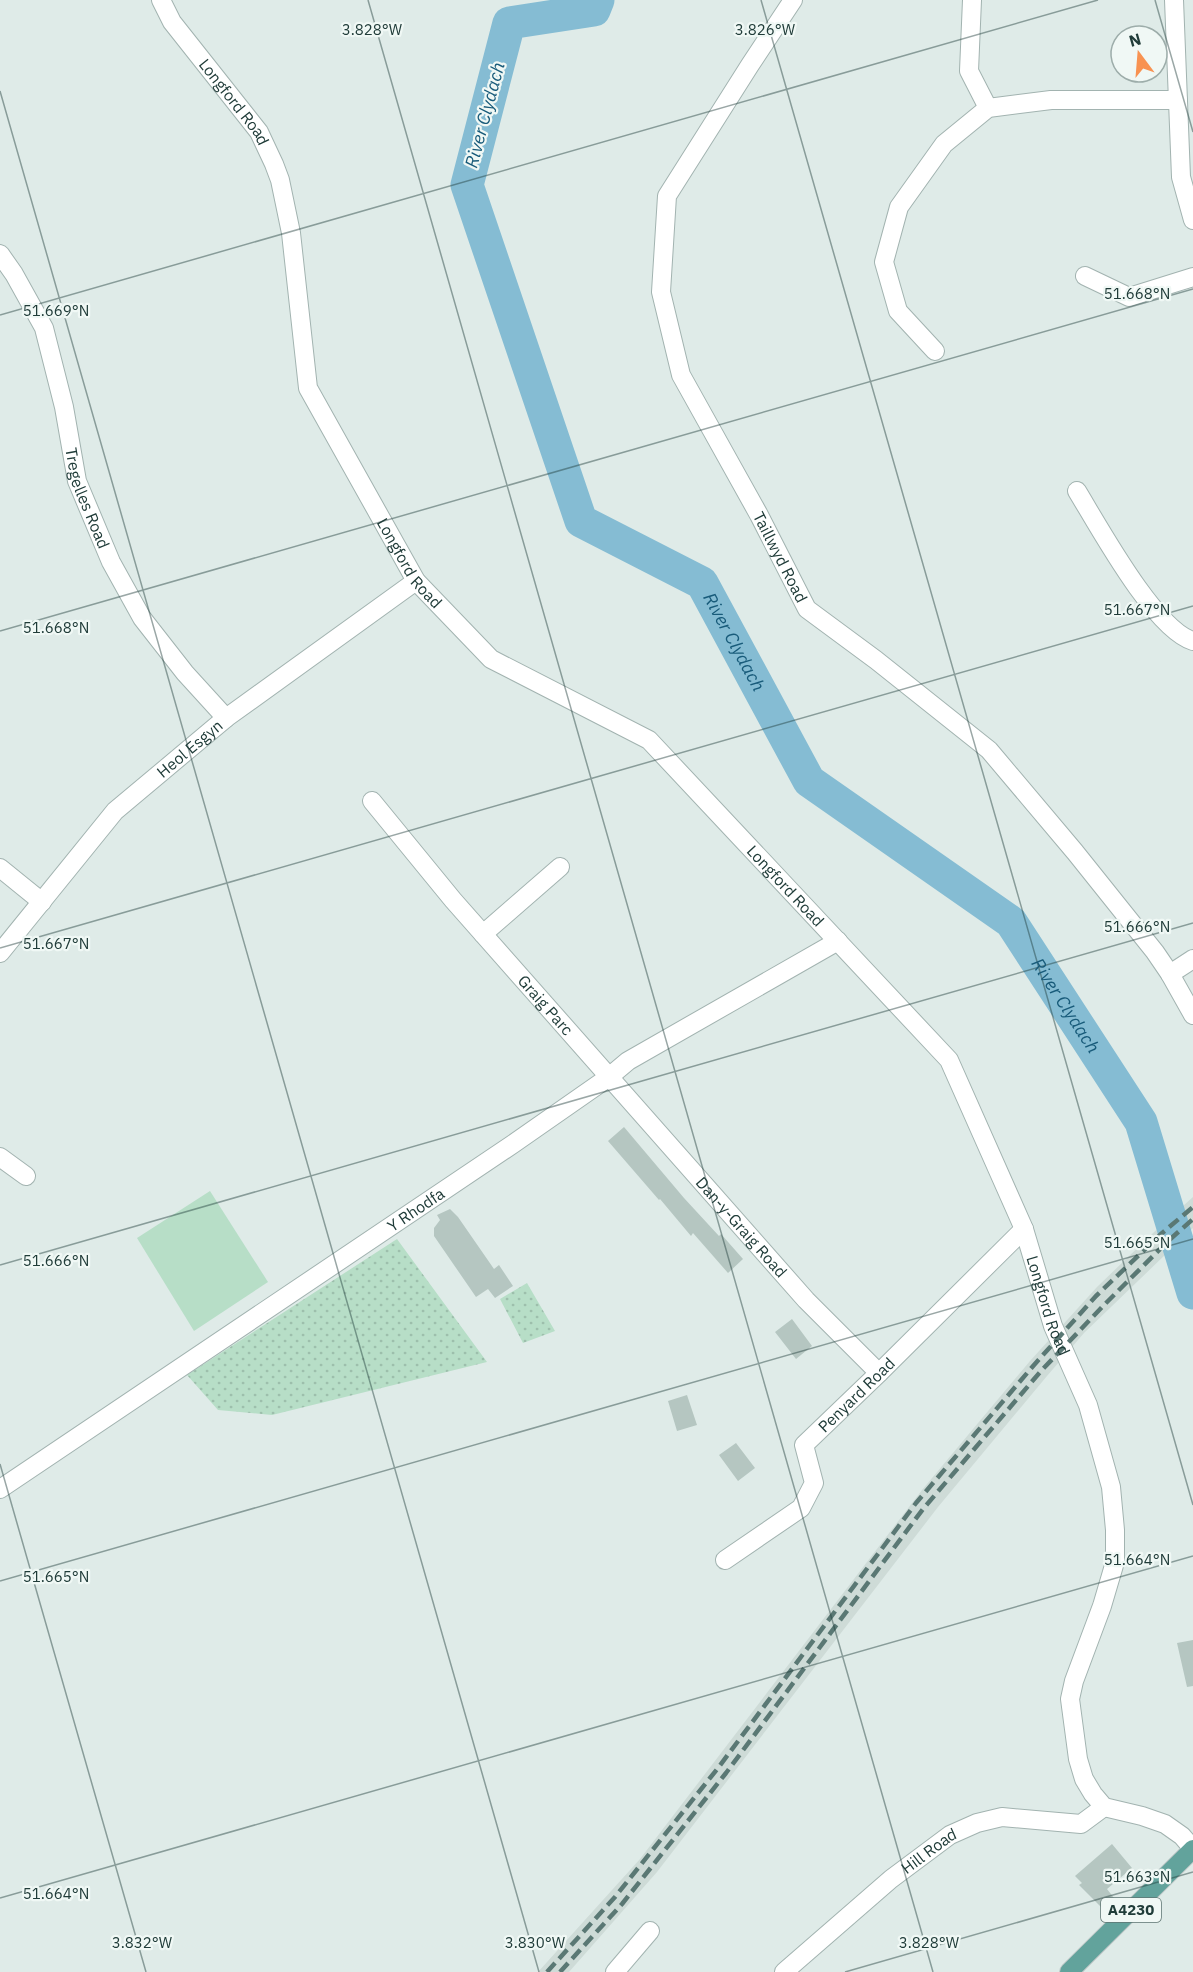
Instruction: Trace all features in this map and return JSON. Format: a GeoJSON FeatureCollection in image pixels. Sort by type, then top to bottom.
{"type":"FeatureCollection","features":[{"type":"Feature","properties":{"kind":"main road","name":"A4230"},"geometry":{"type":"LineString","coordinates":[[1070,1972],[1193,1849]]}},
{"type":"Feature","properties":{"kind":"street","name":"Longford Road"},"geometry":{"type":"LineString","coordinates":[[160,0],[172,22],[259,132],[274,164],[280,180],[291,233],[308,388],[416,581],[491,659],[649,740],[950,1060],[1023,1229],[1053,1326],[1088,1405],[1111,1487],[1115,1562],[1102,1606],[1074,1681],[1070,1699],[1078,1759],[1084,1779],[1104,1807]]}},
{"type":"Feature","properties":{"kind":"street","name":"Taillwyd Road"},"geometry":{"type":"LineString","coordinates":[[793,0],[667,196],[661,292],[681,375],[759,515],[807,609],[876,660],[989,750],[1075,852],[1170,974],[1193,1015]]}},
{"type":"Feature","properties":{"kind":"street"},"geometry":{"type":"LineString","coordinates":[[972,0],[969,71],[988,108]]}},
{"type":"Feature","properties":{"kind":"street"},"geometry":{"type":"LineString","coordinates":[[1174,0],[1181,177],[1193,220]]}},
{"type":"Feature","properties":{"kind":"street"},"geometry":{"type":"LineString","coordinates":[[935,351],[898,310],[885,262],[898,207],[944,144],[988,108],[1052,100],[1178,100]]}},
{"type":"Feature","properties":{"kind":"street","name":"Tregelles Road"},"geometry":{"type":"LineString","coordinates":[[0,254],[14,274],[44,328],[64,407],[77,481],[111,562],[142,618],[185,673],[226,718]]}},
{"type":"Feature","properties":{"kind":"street"},"geometry":{"type":"LineString","coordinates":[[1085,276],[1129,297],[1193,277]]}},
{"type":"Feature","properties":{"kind":"street"},"geometry":{"type":"LineString","coordinates":[[1077,491],[1143,597],[1182,638],[1193,641]]}},
{"type":"Feature","properties":{"kind":"street","name":"Heol Esgyn"},"geometry":{"type":"LineString","coordinates":[[0,953],[115,811],[226,718],[416,581]]}},
{"type":"Feature","properties":{"kind":"street","name":"Graig Parc"},"geometry":{"type":"LineString","coordinates":[[372,801],[453,900],[609,1077]]}},
{"type":"Feature","properties":{"kind":"street"},"geometry":{"type":"LineString","coordinates":[[483,934],[560,867]]}},
{"type":"Feature","properties":{"kind":"street"},"geometry":{"type":"LineString","coordinates":[[0,868],[42,902]]}},
{"type":"Feature","properties":{"kind":"street","name":"Y Rhodfa"},"geometry":{"type":"LineString","coordinates":[[0,1489],[475,1179],[628,1061],[838,940]]}},
{"type":"Feature","properties":{"kind":"street"},"geometry":{"type":"LineString","coordinates":[[1170,974],[1193,959]]}},
{"type":"Feature","properties":{"kind":"street","name":"Dan-y-Graig Road"},"geometry":{"type":"LineString","coordinates":[[609,1077],[806,1300],[879,1373]]}},
{"type":"Feature","properties":{"kind":"street","name":"Penyard Road"},"geometry":{"type":"LineString","coordinates":[[725,1560],[801,1508],[814,1483],[804,1445],[1023,1229]]}},
{"type":"Feature","properties":{"kind":"street"},"geometry":{"type":"LineString","coordinates":[[1104,1807],[1165,1824],[1182,1836],[1193,1849]]}},
{"type":"Feature","properties":{"kind":"street","name":"Hill Road"},"geometry":{"type":"LineString","coordinates":[[784,1972],[891,1879],[950,1835],[977,1823],[1002,1817],[1080,1824],[1104,1807]]}},
{"type":"Feature","properties":{"kind":"street"},"geometry":{"type":"LineString","coordinates":[[615,1972],[650,1931]]}},
{"type":"Feature","properties":{"kind":"shaded area"},"geometry":{"type":"Polygon","coordinates":[[[1193,1197],[1193,1228],[1084,1333],[1047,1376],[938,1507],[657,1872],[569,1972],[538,1972],[640,1859],[922,1490],[1030,1361],[1097,1287],[1193,1197]]]}},
{"type":"Feature","properties":{"kind":"green space"},"geometry":{"type":"Polygon","coordinates":[[[210,1191],[268,1282],[194,1331],[137,1238],[210,1191]]]}},
{"type":"Feature","properties":{"kind":"green space"},"geometry":{"type":"Polygon","coordinates":[[[397,1239],[487,1362],[272,1415],[218,1410],[187,1375],[397,1239]]]}},
{"type":"Feature","properties":{"kind":"green space"},"geometry":{"type":"Polygon","coordinates":[[[527,1283],[555,1331],[523,1343],[500,1299],[527,1283]]]}},
{"type":"Feature","properties":{"kind":"building"},"geometry":{"type":"Polygon","coordinates":[[[624,1127],[684,1198],[743,1259],[728,1273],[693,1233],[691,1236],[608,1141],[624,1127]]]}},
{"type":"Feature","properties":{"kind":"building"},"geometry":{"type":"Polygon","coordinates":[[[450,1209],[494,1269],[499,1265],[513,1286],[495,1298],[488,1289],[476,1297],[434,1236],[434,1228],[440,1220],[437,1215],[450,1209]]]}},
{"type":"Feature","properties":{"kind":"building"},"geometry":{"type":"Polygon","coordinates":[[[792,1319],[812,1346],[796,1359],[775,1332],[792,1319]]]}},
{"type":"Feature","properties":{"kind":"building"},"geometry":{"type":"Polygon","coordinates":[[[687,1395],[697,1425],[677,1431],[668,1401],[687,1395]]]}},
{"type":"Feature","properties":{"kind":"building"},"geometry":{"type":"Polygon","coordinates":[[[736,1443],[755,1468],[738,1481],[719,1455],[736,1443]]]}},
{"type":"Feature","properties":{"kind":"building"},"geometry":{"type":"Polygon","coordinates":[[[1193,1640],[1193,1686],[1187,1687],[1177,1643],[1193,1640]]]}},
{"type":"Feature","properties":{"kind":"building"},"geometry":{"type":"Polygon","coordinates":[[[1112,1844],[1132,1868],[1107,1889],[1114,1898],[1102,1908],[1079,1885],[1082,1883],[1075,1876],[1112,1844]]]}},
{"type":"Feature","properties":{"kind":"waterway","name":"River Clydach"},"geometry":{"type":"LineString","coordinates":[[598,0],[594,10],[509,23],[467,185],[581,521],[702,583],[809,781],[1011,922],[1141,1122],[1193,1293]]}},
{"type":"Feature","properties":{"kind":"railway"},"geometry":{"type":"LineString","coordinates":[[547,1972],[615,1897],[718,1768],[916,1503],[1096,1296],[1193,1207]]}},
{"type":"Feature","properties":{"kind":"railway"},"geometry":{"type":"LineString","coordinates":[[560,1972],[622,1904],[726,1773],[923,1509],[1041,1371],[1105,1304],[1193,1219]]}}]}
